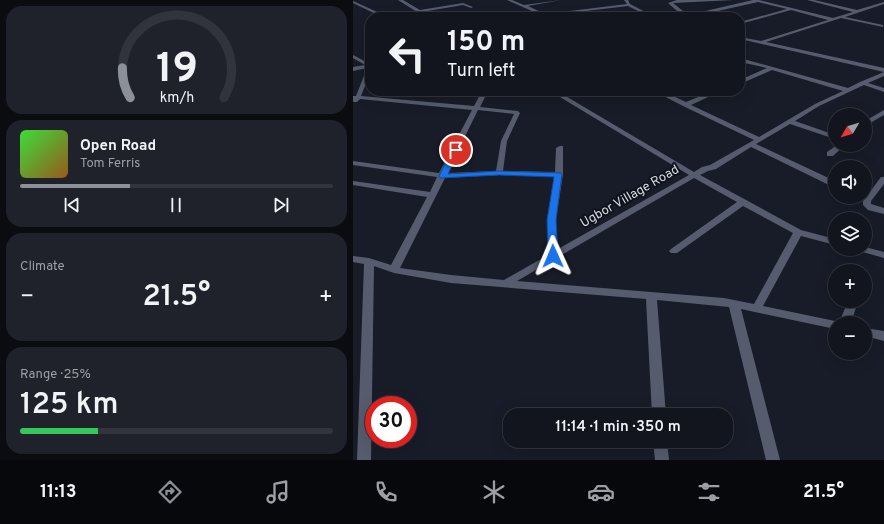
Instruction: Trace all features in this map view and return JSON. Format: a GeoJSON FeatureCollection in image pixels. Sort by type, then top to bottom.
{"type":"FeatureCollection","features":[{"type":"Feature","properties":{"kind":"street"},"geometry":{"type":"LineString","coordinates":[[400,0],[421,12]]}},
{"type":"Feature","properties":{"kind":"street"},"geometry":{"type":"LineString","coordinates":[[509,0],[538,12]]}},
{"type":"Feature","properties":{"kind":"street"},"geometry":{"type":"LineString","coordinates":[[523,6],[559,0]]}},
{"type":"Feature","properties":{"kind":"street"},"geometry":{"type":"LineString","coordinates":[[626,0],[629,5],[643,12]]}},
{"type":"Feature","properties":{"kind":"street"},"geometry":{"type":"LineString","coordinates":[[681,12],[669,3],[677,1],[732,0]]}},
{"type":"Feature","properties":{"kind":"street"},"geometry":{"type":"LineString","coordinates":[[707,12],[756,0],[833,19]]}},
{"type":"Feature","properties":{"kind":"street"},"geometry":{"type":"LineString","coordinates":[[809,0],[857,11]]}},
{"type":"Feature","properties":{"kind":"street"},"geometry":{"type":"LineString","coordinates":[[877,0],[883,1]]}},
{"type":"Feature","properties":{"kind":"street"},"geometry":{"type":"LineString","coordinates":[[762,42],[840,17],[883,1]]}},
{"type":"Feature","properties":{"kind":"street"},"geometry":{"type":"LineString","coordinates":[[353,2],[374,12]]}},
{"type":"Feature","properties":{"kind":"street"},"geometry":{"type":"LineString","coordinates":[[416,9],[421,11],[463,4],[471,7]]}},
{"type":"Feature","properties":{"kind":"street"},"geometry":{"type":"LineString","coordinates":[[570,12],[629,5]]}},
{"type":"Feature","properties":{"kind":"street"},"geometry":{"type":"LineString","coordinates":[[745,22],[791,9]]}},
{"type":"Feature","properties":{"kind":"street"},"geometry":{"type":"LineString","coordinates":[[840,17],[883,27]]}},
{"type":"Feature","properties":{"kind":"street"},"geometry":{"type":"LineString","coordinates":[[873,30],[883,27]]}},
{"type":"Feature","properties":{"kind":"street"},"geometry":{"type":"LineString","coordinates":[[745,39],[884,72]]}},
{"type":"Feature","properties":{"kind":"street"},"geometry":{"type":"LineString","coordinates":[[353,56],[365,64]]}},
{"type":"Feature","properties":{"kind":"street"},"geometry":{"type":"LineString","coordinates":[[745,61],[845,90]]}},
{"type":"Feature","properties":{"kind":"street"},"geometry":{"type":"LineString","coordinates":[[353,69],[365,67]]}},
{"type":"Feature","properties":{"kind":"street"},"geometry":{"type":"LineString","coordinates":[[745,80],[772,68]]}},
{"type":"Feature","properties":{"kind":"street","name":"Ugbor Village Road"},"geometry":{"type":"LineString","coordinates":[[506,283],[699,172],[713,167],[754,140],[845,90],[884,72]]}},
{"type":"Feature","properties":{"kind":"street","name":"Ugbor Village Road"},"geometry":{"type":"LineString","coordinates":[[754,140],[845,90],[884,72]]}},
{"type":"Feature","properties":{"kind":"street"},"geometry":{"type":"LineString","coordinates":[[353,102],[365,76]]}},
{"type":"Feature","properties":{"kind":"street"},"geometry":{"type":"LineString","coordinates":[[862,83],[884,90]]}},
{"type":"Feature","properties":{"kind":"street"},"geometry":{"type":"LineString","coordinates":[[394,270],[482,96]]}},
{"type":"Feature","properties":{"kind":"street"},"geometry":{"type":"LineString","coordinates":[[562,96],[699,172]]}},
{"type":"Feature","properties":{"kind":"street"},"geometry":{"type":"LineString","coordinates":[[565,96],[699,172],[743,202],[798,232],[828,240]]}},
{"type":"Feature","properties":{"kind":"street"},"geometry":{"type":"LineString","coordinates":[[667,96],[754,140],[828,181]]}},
{"type":"Feature","properties":{"kind":"street"},"geometry":{"type":"LineString","coordinates":[[685,105],[706,96]]}},
{"type":"Feature","properties":{"kind":"street"},"geometry":{"type":"LineString","coordinates":[[356,98],[512,111],[517,113],[504,141],[499,173]]}},
{"type":"Feature","properties":{"kind":"street"},"geometry":{"type":"LineString","coordinates":[[872,120],[884,112]]}},
{"type":"Feature","properties":{"kind":"street"},"geometry":{"type":"LineString","coordinates":[[789,121],[828,135]]}},
{"type":"Feature","properties":{"kind":"street"},"geometry":{"type":"LineString","coordinates":[[553,256],[552,220],[559,174],[560,148]]}},
{"type":"Feature","properties":{"kind":"street"},"geometry":{"type":"LineString","coordinates":[[353,162],[443,176],[499,173],[559,174]]}},
{"type":"Feature","properties":{"kind":"street"},"geometry":{"type":"LineString","coordinates":[[884,179],[867,201],[867,205],[884,211]]}},
{"type":"Feature","properties":{"kind":"street"},"geometry":{"type":"LineString","coordinates":[[353,183],[433,195]]}},
{"type":"Feature","properties":{"kind":"street"},"geometry":{"type":"LineString","coordinates":[[674,251],[743,202]]}},
{"type":"Feature","properties":{"kind":"street"},"geometry":{"type":"LineString","coordinates":[[757,308],[798,232]]}},
{"type":"Feature","properties":{"kind":"street"},"geometry":{"type":"LineString","coordinates":[[872,252],[884,255]]}},
{"type":"Feature","properties":{"kind":"street"},"geometry":{"type":"LineString","coordinates":[[353,259],[369,261],[394,270],[451,279],[734,304],[828,323]]}},
{"type":"Feature","properties":{"kind":"street"},"geometry":{"type":"LineString","coordinates":[[364,460],[369,261]]}},
{"type":"Feature","properties":{"kind":"street"},"geometry":{"type":"LineString","coordinates":[[651,297],[659,408]]}},
{"type":"Feature","properties":{"kind":"street"},"geometry":{"type":"LineString","coordinates":[[734,304],[773,460]]}},
{"type":"Feature","properties":{"kind":"street"},"geometry":{"type":"LineString","coordinates":[[872,333],[884,336]]}},
{"type":"Feature","properties":{"kind":"street"},"geometry":{"type":"LineString","coordinates":[[661,448],[662,460]]}},
{"type":"Feature","properties":{"kind":"route"},"geometry":{"type":"LineString","coordinates":[[456,150],[443,176],[499,173],[559,174],[552,220],[553,256]]}}]}
